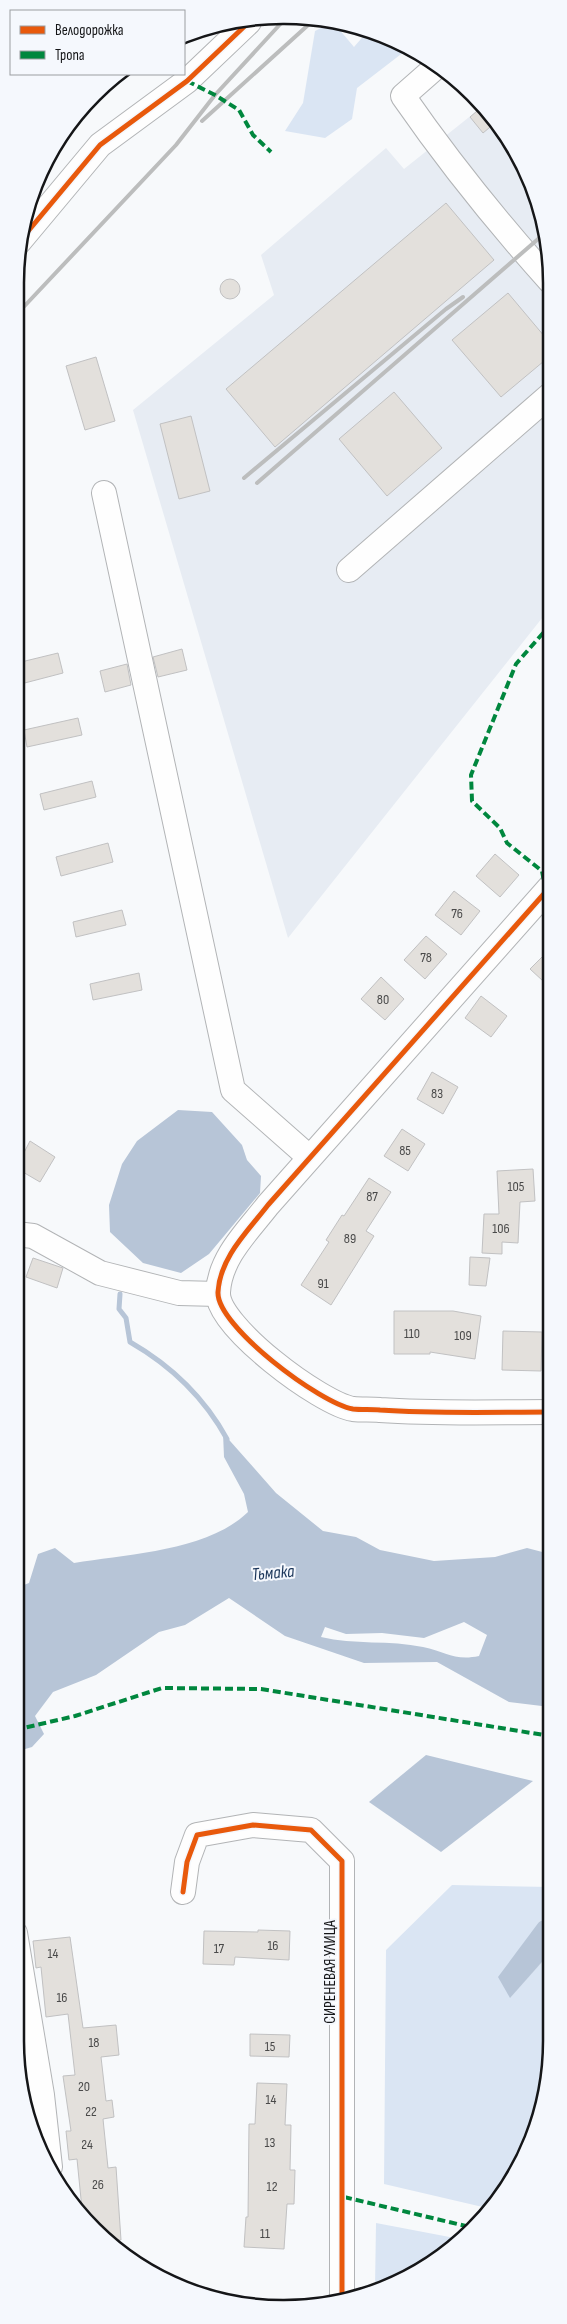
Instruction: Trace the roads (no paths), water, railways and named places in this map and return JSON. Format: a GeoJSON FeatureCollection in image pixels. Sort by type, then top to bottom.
{"type":"FeatureCollection","features":[{"type":"Feature","properties":{"kind":"street"},"geometry":{"type":"LineString","coordinates":[[30,229],[100,145],[187,81],[244,27]]}},
{"type":"Feature","properties":{"kind":"street"},"geometry":{"type":"LineString","coordinates":[[432,71],[403,96],[436,144],[523,253],[543,274]]}},
{"type":"Feature","properties":{"kind":"street"},"geometry":{"type":"LineString","coordinates":[[349,570],[543,400]]}},
{"type":"Feature","properties":{"kind":"street"},"geometry":{"type":"LineString","coordinates":[[104,493],[232,1090],[310,1158]]}},
{"type":"Feature","properties":{"kind":"street"},"geometry":{"type":"LineString","coordinates":[[543,897],[310,1158],[229,1255],[221,1273],[218,1294],[223,1312],[259,1350],[288,1373],[332,1403],[352,1409],[397,1412],[543,1412]]}},
{"type":"Feature","properties":{"kind":"street"},"geometry":{"type":"LineString","coordinates":[[24,1235],[33,1236],[100,1273],[179,1292],[218,1294]]}},
{"type":"Feature","properties":{"kind":"street","name":"СИРЕНЕВАЯ УЛИЦА"},"geometry":{"type":"LineString","coordinates":[[183,1892],[187,1862],[197,1835],[253,1825],[311,1830],[342,1861],[342,2293]]}},
{"type":"Feature","properties":{"kind":"street"},"geometry":{"type":"LineString","coordinates":[[24,1987],[42,2095],[48,2148]]}},
{"type":"Feature","properties":{"kind":"water"},"geometry":{"type":"Polygon","coordinates":[[[178,1110],[212,1112],[242,1145],[247,1160],[261,1176],[260,1193],[209,1254],[181,1273],[143,1263],[110,1232],[109,1205],[122,1164],[137,1141],[178,1110]]]}},
{"type":"Feature","properties":{"kind":"water","name":"Тьмака"},"geometry":{"type":"Polygon","coordinates":[[[223,1433],[276,1493],[323,1531],[356,1537],[380,1550],[434,1561],[495,1557],[527,1548],[543,1552],[543,1706],[509,1702],[437,1662],[364,1663],[285,1636],[229,1598],[185,1625],[159,1632],[96,1675],[53,1692],[35,1716],[44,1734],[32,1747],[24,1749],[24,1585],[29,1583],[38,1554],[55,1548],[74,1563],[166,1549],[190,1543],[212,1535],[231,1525],[248,1512],[244,1494],[224,1457],[223,1433]],[[464,1622],[424,1638],[382,1633],[346,1634],[325,1627],[321,1637],[346,1641],[410,1645],[463,1657],[479,1656],[487,1635],[464,1622]]]}},
{"type":"Feature","properties":{"kind":"water"},"geometry":{"type":"Polygon","coordinates":[[[426,1755],[533,1781],[441,1852],[369,1802],[426,1755]]]}},
{"type":"Feature","properties":{"kind":"water"},"geometry":{"type":"Polygon","coordinates":[[[543,1920],[543,1961],[510,1998],[498,1977],[539,1922],[543,1920]]]}},
{"type":"Feature","properties":{"kind":"waterway"},"geometry":{"type":"LineString","coordinates":[[120,1294],[119,1309],[126,1318],[130,1342],[159,1361],[185,1383],[208,1409],[227,1439]]}},
{"type":"Feature","properties":{"kind":"railway"},"geometry":{"type":"LineString","coordinates":[[24,307],[176,145],[215,95],[280,24]]}},
{"type":"Feature","properties":{"kind":"railway"},"geometry":{"type":"LineString","coordinates":[[202,121],[308,25]]}},
{"type":"Feature","properties":{"kind":"railway"},"geometry":{"type":"LineString","coordinates":[[257,483],[539,238]]}},
{"type":"Feature","properties":{"kind":"railway"},"geometry":{"type":"LineString","coordinates":[[244,478],[446,309],[463,297]]}}]}
